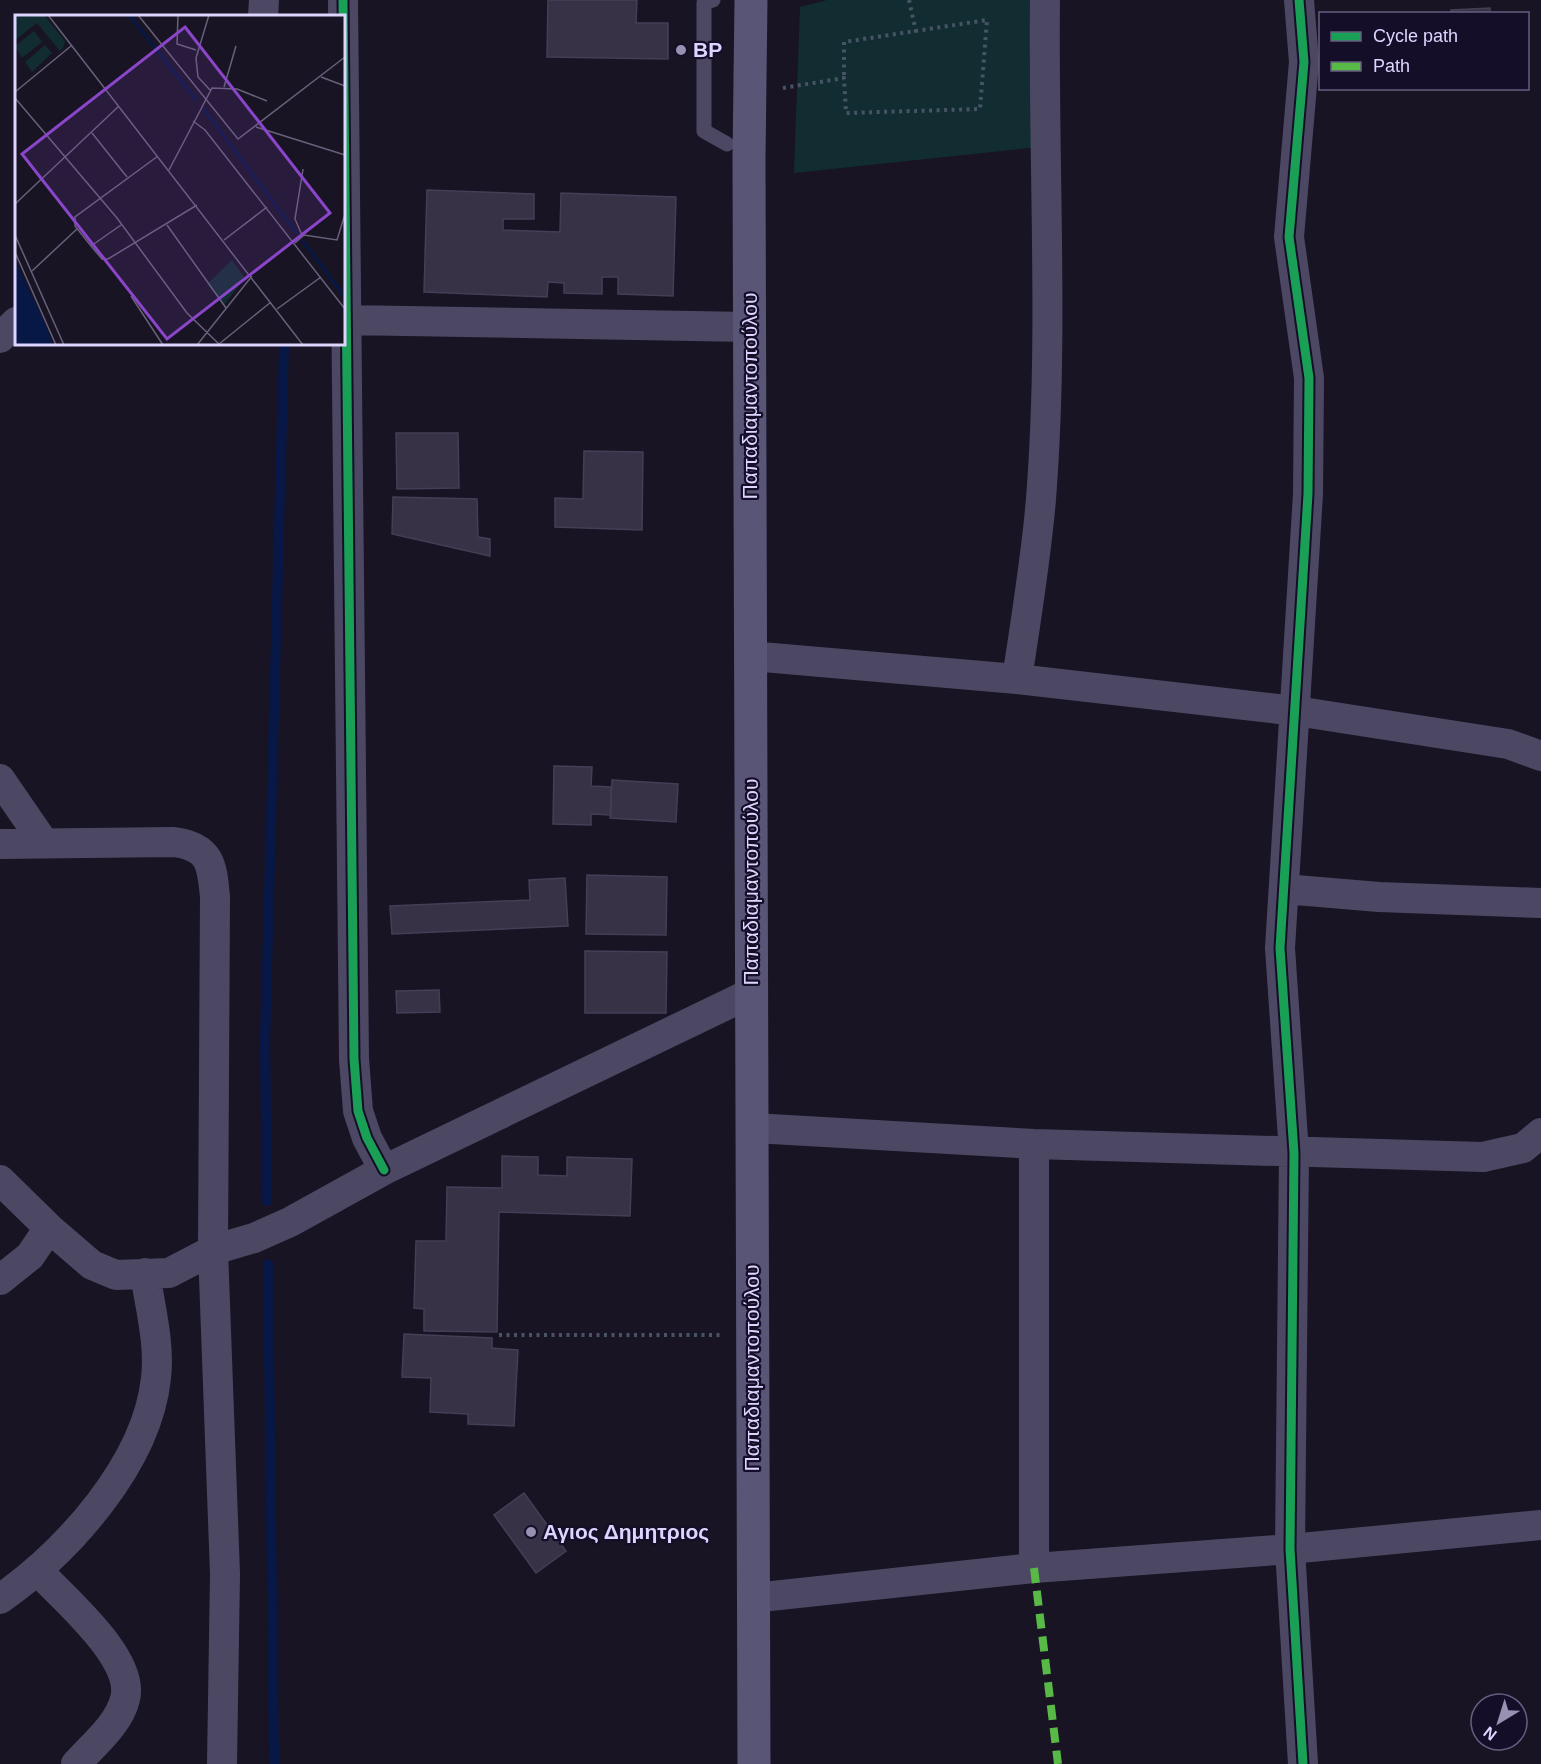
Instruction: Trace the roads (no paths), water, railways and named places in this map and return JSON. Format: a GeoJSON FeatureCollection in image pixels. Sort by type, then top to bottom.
{"type":"FeatureCollection","features":[{"type":"Feature","properties":{"kind":"main road","name":"Παπαδιαμαντοπούλου"},"geometry":{"type":"LineString","coordinates":[[751,0],[749,327],[754,1764]]}},
{"type":"Feature","properties":{"kind":"street"},"geometry":{"type":"LineString","coordinates":[[263,15],[264,0]]}},
{"type":"Feature","properties":{"kind":"street"},"geometry":{"type":"LineString","coordinates":[[343,0],[343,15]]}},
{"type":"Feature","properties":{"kind":"street"},"geometry":{"type":"LineString","coordinates":[[1017,679],[1036,550],[1043,447],[1047,276],[1044,131],[1046,0]]}},
{"type":"Feature","properties":{"kind":"street"},"geometry":{"type":"LineString","coordinates":[[1299,0],[1304,62],[1289,237],[1304,333],[1310,422],[1296,711],[1280,948],[1294,1153],[1290,1549],[1303,1764]]}},
{"type":"Feature","properties":{"kind":"street"},"geometry":{"type":"LineString","coordinates":[[345,213],[354,1059],[358,1111],[367,1138],[384,1170]]}},
{"type":"Feature","properties":{"kind":"street"},"geometry":{"type":"LineString","coordinates":[[346,320],[749,327]]}},
{"type":"Feature","properties":{"kind":"street"},"geometry":{"type":"LineString","coordinates":[[0,338],[15,323]]}},
{"type":"Feature","properties":{"kind":"street"},"geometry":{"type":"LineString","coordinates":[[750,656],[1017,679],[1296,711],[1508,744],[1541,756]]}},
{"type":"Feature","properties":{"kind":"street"},"geometry":{"type":"LineString","coordinates":[[0,779],[44,843]]}},
{"type":"Feature","properties":{"kind":"street"},"geometry":{"type":"LineString","coordinates":[[0,844],[174,842],[196,846],[208,860],[215,897],[213,1250],[225,1574],[222,1764]]}},
{"type":"Feature","properties":{"kind":"street"},"geometry":{"type":"LineString","coordinates":[[1284,889],[1379,897],[1541,903]]}},
{"type":"Feature","properties":{"kind":"street"},"geometry":{"type":"LineString","coordinates":[[0,1180],[49,1228],[103,1271],[120,1275],[169,1273],[213,1250],[275,1229],[384,1170],[752,993]]}},
{"type":"Feature","properties":{"kind":"street"},"geometry":{"type":"LineString","coordinates":[[752,1128],[1034,1144],[1483,1157],[1522,1148],[1541,1133]]}},
{"type":"Feature","properties":{"kind":"street"},"geometry":{"type":"LineString","coordinates":[[1034,1144],[1034,1568]]}},
{"type":"Feature","properties":{"kind":"street"},"geometry":{"type":"LineString","coordinates":[[0,1280],[30,1256],[49,1228]]}},
{"type":"Feature","properties":{"kind":"street"},"geometry":{"type":"LineString","coordinates":[[0,1599],[38,1571],[63,1547],[100,1500],[134,1449],[148,1417],[157,1357],[145,1273]]}},
{"type":"Feature","properties":{"kind":"street"},"geometry":{"type":"LineString","coordinates":[[753,1598],[1034,1568],[1290,1549],[1541,1525]]}},
{"type":"Feature","properties":{"kind":"street"},"geometry":{"type":"LineString","coordinates":[[38,1571],[114,1653],[126,1683],[126,1697],[122,1708],[107,1730],[75,1764]]}},
{"type":"Feature","properties":{"kind":"lane"},"geometry":{"type":"LineString","coordinates":[[713,0],[704,3],[704,130],[727,144]]}},
{"type":"Feature","properties":{"kind":"waterway"},"geometry":{"type":"LineString","coordinates":[[267,1201],[265,1042],[284,345]]}},
{"type":"Feature","properties":{"kind":"waterway"},"geometry":{"type":"LineString","coordinates":[[268,1264],[274,1764]]}},
{"type":"Feature","properties":{"kind":"place","name":"BP"},"geometry":{"type":"Point","coordinates":[681,50]}},
{"type":"Feature","properties":{"kind":"place","name":"Αγιος Δημητριος"},"geometry":{"type":"Point","coordinates":[531,1532]}}]}
